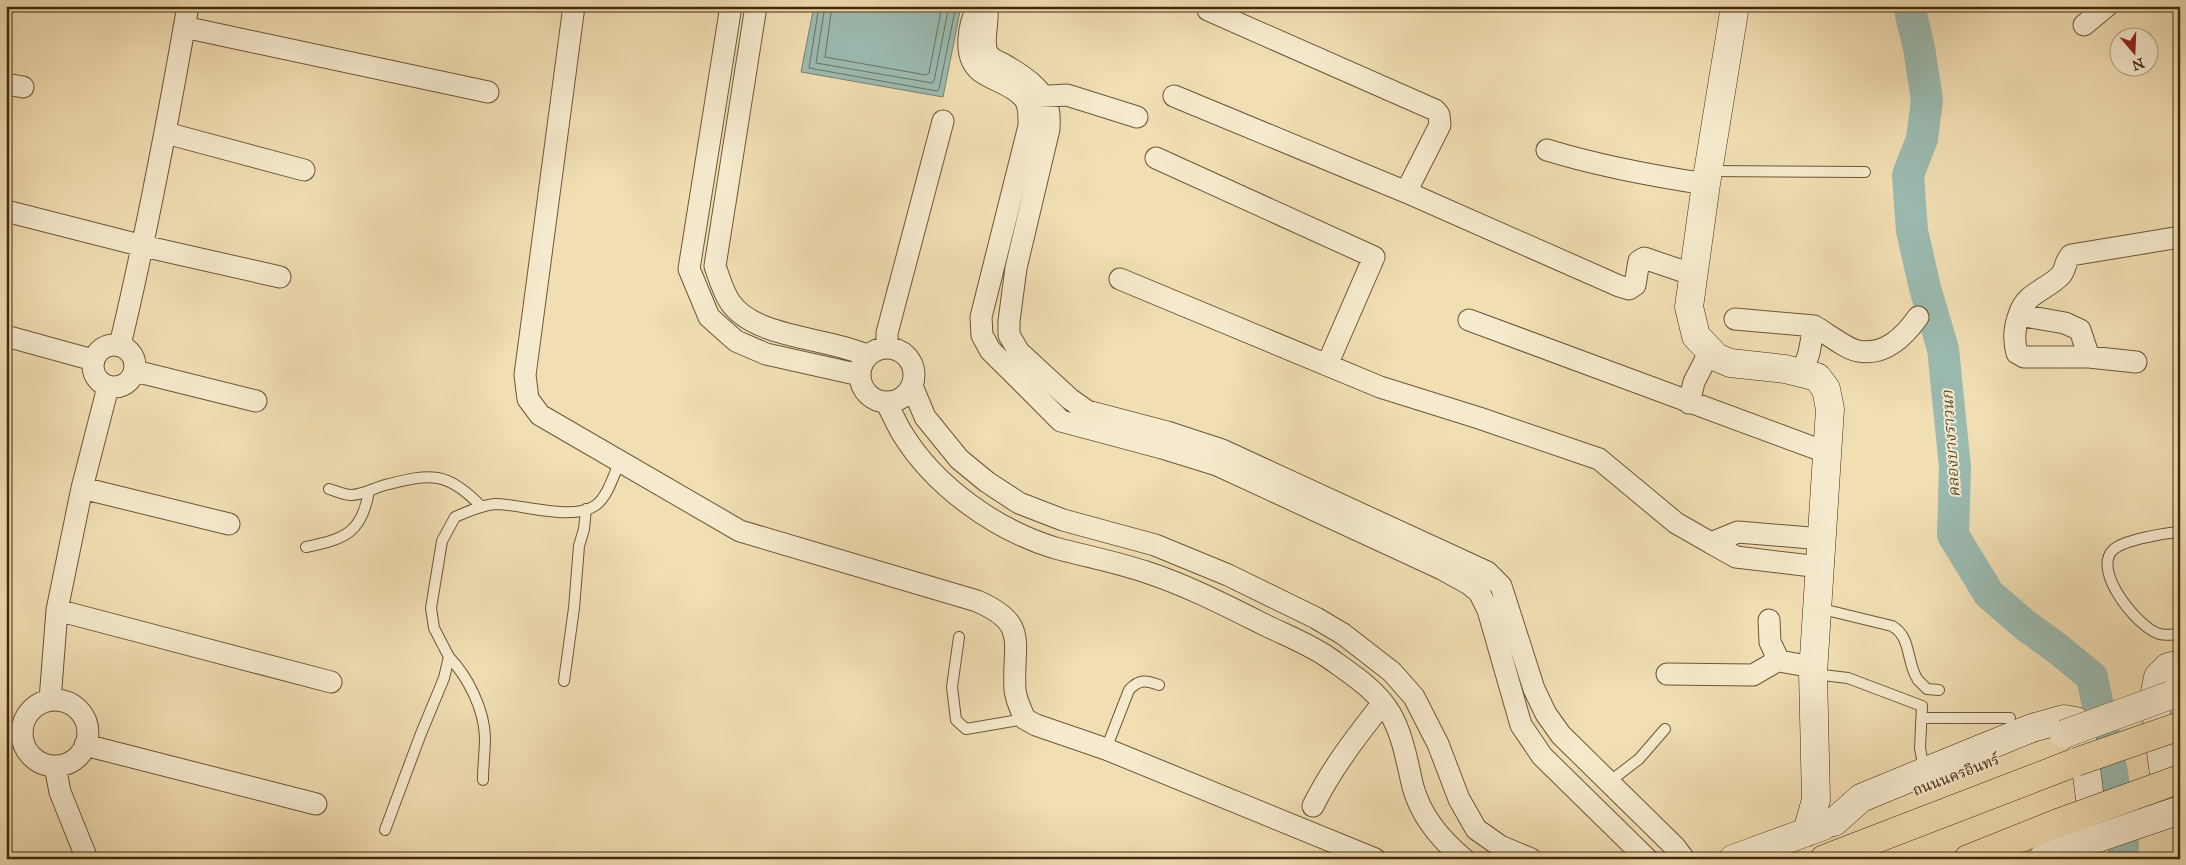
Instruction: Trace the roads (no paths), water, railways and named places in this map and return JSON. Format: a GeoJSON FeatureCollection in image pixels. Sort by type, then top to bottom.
{"type":"FeatureCollection","features":[{"type":"Feature","properties":{"kind":"main road"},"geometry":{"type":"LineString","coordinates":[[1735,6],[1707,178],[1689,307],[1696,336],[1716,356],[1730,363],[1802,373],[1816,377],[1826,389],[1830,409],[1828,454],[1813,670],[1816,800],[1807,832]]}},
{"type":"Feature","properties":{"kind":"main road"},"geometry":{"type":"LineString","coordinates":[[2180,664],[2168,668],[2158,677],[2154,696],[2167,804],[2172,813],[2180,817]]}},
{"type":"Feature","properties":{"kind":"main road","name":"ถนนนครอินทร์"},"geometry":{"type":"LineString","coordinates":[[1732,859],[2175,694]]}},
{"type":"Feature","properties":{"kind":"main road"},"geometry":{"type":"LineString","coordinates":[[1834,822],[1861,798],[2032,728],[2064,719],[2076,721],[2081,729],[2096,845],[2066,856]]}},
{"type":"Feature","properties":{"kind":"main road","name":"ถนนนครอินทร์"},"geometry":{"type":"LineString","coordinates":[[1824,859],[2076,762],[2180,726]]}},
{"type":"Feature","properties":{"kind":"main road"},"geometry":{"type":"LineString","coordinates":[[1968,859],[2058,823],[2180,779]]}},
{"type":"Feature","properties":{"kind":"main road"},"geometry":{"type":"LineString","coordinates":[[2066,856],[2180,810]]}},
{"type":"Feature","properties":{"kind":"street"},"geometry":{"type":"LineString","coordinates":[[574,6],[525,375],[528,399],[540,415],[740,531],[977,601],[996,609],[1010,622],[1016,637],[1015,691],[1025,719],[1036,725],[1106,749],[1343,853],[1376,859]]}},
{"type":"Feature","properties":{"kind":"street"},"geometry":{"type":"LineString","coordinates":[[731,6],[689,269],[709,317],[736,341],[766,354],[872,360],[898,350],[907,356],[912,365],[914,376],[912,386],[906,395],[897,400],[886,402],[876,400],[867,394],[862,385],[872,360],[887,333],[943,121]]}},
{"type":"Feature","properties":{"kind":"street"},"geometry":{"type":"LineString","coordinates":[[756,6],[715,266],[730,302],[749,320],[774,331],[852,348],[872,360]]}},
{"type":"Feature","properties":{"kind":"street"},"geometry":{"type":"LineString","coordinates":[[978,6],[973,16],[968,42],[972,59],[980,70],[1034,96],[1068,95],[1137,117]]}},
{"type":"Feature","properties":{"kind":"street"},"geometry":{"type":"LineString","coordinates":[[987,6],[989,19],[985,41],[987,52],[991,58],[1019,73],[1034,96],[1049,110],[1049,129],[1016,268],[1009,321],[1009,336],[1019,352],[1070,399],[1087,411],[1164,440],[1217,465],[1446,561],[1487,572],[1501,586],[1534,689],[1546,714],[1560,735],[1684,859]]}},
{"type":"Feature","properties":{"kind":"street"},"geometry":{"type":"LineString","coordinates":[[2084,25],[2108,6]]}},
{"type":"Feature","properties":{"kind":"street"},"geometry":{"type":"LineString","coordinates":[[1208,10],[1436,110],[1439,115],[1440,125],[1406,192]]}},
{"type":"Feature","properties":{"kind":"street"},"geometry":{"type":"LineString","coordinates":[[120,345],[166,134],[186,16],[488,92]]}},
{"type":"Feature","properties":{"kind":"street"},"geometry":{"type":"LineString","coordinates":[[720,73],[744,76]]}},
{"type":"Feature","properties":{"kind":"street"},"geometry":{"type":"LineString","coordinates":[[1034,96],[1029,110],[1029,126],[981,317],[982,335],[990,350],[1061,421],[1164,440]]}},
{"type":"Feature","properties":{"kind":"street"},"geometry":{"type":"LineString","coordinates":[[1174,96],[1406,192],[1619,286],[1629,289],[1635,285],[1639,261],[1644,258],[1694,275]]}},
{"type":"Feature","properties":{"kind":"street"},"geometry":{"type":"LineString","coordinates":[[166,134],[304,170]]}},
{"type":"Feature","properties":{"kind":"street"},"geometry":{"type":"LineString","coordinates":[[1547,150],[1573,158],[1656,176],[1707,178]]}},
{"type":"Feature","properties":{"kind":"street"},"geometry":{"type":"LineString","coordinates":[[1156,158],[1374,257],[1327,365]]}},
{"type":"Feature","properties":{"kind":"street"},"geometry":{"type":"LineString","coordinates":[[6,210],[143,246],[280,277]]}},
{"type":"Feature","properties":{"kind":"street"},"geometry":{"type":"LineString","coordinates":[[2136,362],[2089,357],[2024,357],[2017,353],[2013,341],[2015,326],[2021,309],[2032,294],[2061,275],[2065,261],[2071,255],[2180,237]]}},
{"type":"Feature","properties":{"kind":"street"},"geometry":{"type":"LineString","coordinates":[[995,261],[1016,268]]}},
{"type":"Feature","properties":{"kind":"street"},"geometry":{"type":"LineString","coordinates":[[1120,279],[1380,387],[1480,418],[1599,459],[1676,524],[1736,557],[1820,567]]}},
{"type":"Feature","properties":{"kind":"street"},"geometry":{"type":"LineString","coordinates":[[2019,315],[2074,326],[2083,335],[2089,357]]}},
{"type":"Feature","properties":{"kind":"street"},"geometry":{"type":"LineString","coordinates":[[1735,319],[1814,326],[1857,351],[1872,350],[1892,345],[1907,334],[1918,317]]}},
{"type":"Feature","properties":{"kind":"street"},"geometry":{"type":"LineString","coordinates":[[1469,320],[1828,454]]}},
{"type":"Feature","properties":{"kind":"street"},"geometry":{"type":"LineString","coordinates":[[1802,373],[1809,353],[1814,326]]}},
{"type":"Feature","properties":{"kind":"street"},"geometry":{"type":"LineString","coordinates":[[6,336],[93,360]]}},
{"type":"Feature","properties":{"kind":"street"},"geometry":{"type":"LineString","coordinates":[[112,344],[120,345],[128,348],[133,355],[136,363],[135,371],[132,379],[125,385],[117,387],[108,386],[101,383],[95,376],[93,360],[97,352],[104,347],[112,344]]}},
{"type":"Feature","properties":{"kind":"street"},"geometry":{"type":"LineString","coordinates":[[1689,403],[1694,382],[1710,351]]}},
{"type":"Feature","properties":{"kind":"street"},"geometry":{"type":"LineString","coordinates":[[135,371],[256,401]]}},
{"type":"Feature","properties":{"kind":"street"},"geometry":{"type":"LineString","coordinates":[[50,700],[57,610],[82,488],[108,386]]}},
{"type":"Feature","properties":{"kind":"street"},"geometry":{"type":"LineString","coordinates":[[912,386],[925,417],[959,459],[987,482],[1019,503],[1063,520],[1155,545],[1228,575],[1316,618],[1343,634],[1392,672],[1414,697],[1438,744],[1459,799],[1476,829],[1500,846],[1524,858]]}},
{"type":"Feature","properties":{"kind":"street"},"geometry":{"type":"LineString","coordinates":[[886,402],[903,434],[938,479],[970,505],[1006,528],[1054,547],[1146,572],[1216,601],[1328,657],[1372,692],[1390,712],[1407,756],[1414,788],[1423,810],[1448,846],[1464,859]]}},
{"type":"Feature","properties":{"kind":"street"},"geometry":{"type":"LineString","coordinates":[[82,488],[229,524]]}},
{"type":"Feature","properties":{"kind":"street"},"geometry":{"type":"LineString","coordinates":[[1006,528],[1019,503]]}},
{"type":"Feature","properties":{"kind":"street"},"geometry":{"type":"LineString","coordinates":[[1711,543],[1738,532],[1822,539]]}},
{"type":"Feature","properties":{"kind":"street"},"geometry":{"type":"LineString","coordinates":[[1446,561],[1479,592],[1488,610],[1521,725],[1542,756],[1647,859]]}},
{"type":"Feature","properties":{"kind":"street"},"geometry":{"type":"LineString","coordinates":[[57,610],[331,682]]}},
{"type":"Feature","properties":{"kind":"street"},"geometry":{"type":"LineString","coordinates":[[1303,643],[1316,618]]}},
{"type":"Feature","properties":{"kind":"street"},"geometry":{"type":"LineString","coordinates":[[1769,620],[1770,642],[1779,661],[1813,670]]}},
{"type":"Feature","properties":{"kind":"street"},"geometry":{"type":"LineString","coordinates":[[1667,674],[1753,675],[1772,664],[1776,656]]}},
{"type":"Feature","properties":{"kind":"street"},"geometry":{"type":"LineString","coordinates":[[50,700],[64,701],[76,708],[84,719],[88,732],[85,745],[80,754],[73,760],[55,766],[44,764],[34,759],[27,751],[14,728],[36,705],[50,700]]}},
{"type":"Feature","properties":{"kind":"street"},"geometry":{"type":"LineString","coordinates":[[1313,806],[1326,780],[1341,757],[1382,704]]}},
{"type":"Feature","properties":{"kind":"street"},"geometry":{"type":"LineString","coordinates":[[1407,756],[1438,744]]}},
{"type":"Feature","properties":{"kind":"street"},"geometry":{"type":"LineString","coordinates":[[85,745],[316,804]]}},
{"type":"Feature","properties":{"kind":"street"},"geometry":{"type":"LineString","coordinates":[[1559,772],[1579,752]]}},
{"type":"Feature","properties":{"kind":"street"},"geometry":{"type":"LineString","coordinates":[[55,766],[60,792],[87,859]]}},
{"type":"Feature","properties":{"kind":"lane"},"geometry":{"type":"LineString","coordinates":[[1707,178],[1865,172]]}},
{"type":"Feature","properties":{"kind":"lane"},"geometry":{"type":"LineString","coordinates":[[483,780],[484,730],[476,702],[461,670],[449,657],[434,628],[432,618],[431,608],[442,541],[454,517],[494,504],[567,512],[596,506],[602,500],[620,461]]}},
{"type":"Feature","properties":{"kind":"lane"},"geometry":{"type":"LineString","coordinates":[[329,489],[351,495],[369,491],[383,485],[435,477],[449,480],[459,486],[482,507]]}},
{"type":"Feature","properties":{"kind":"lane"},"geometry":{"type":"LineString","coordinates":[[306,547],[334,541],[357,527],[364,514],[369,491]]}},
{"type":"Feature","properties":{"kind":"lane"},"geometry":{"type":"LineString","coordinates":[[564,681],[574,608],[579,546],[584,530],[586,509]]}},
{"type":"Feature","properties":{"kind":"lane"},"geometry":{"type":"LineString","coordinates":[[2180,532],[2128,543],[2113,549],[2108,559],[2107,572],[2121,600],[2138,619],[2159,634],[2180,634]]}},
{"type":"Feature","properties":{"kind":"lane"},"geometry":{"type":"LineString","coordinates":[[1817,608],[1892,626],[1899,630],[1906,641],[1911,663],[1918,680],[1927,689],[1939,690]]}},
{"type":"Feature","properties":{"kind":"lane"},"geometry":{"type":"LineString","coordinates":[[959,637],[952,687],[956,720],[966,729],[1025,719]]}},
{"type":"Feature","properties":{"kind":"lane"},"geometry":{"type":"LineString","coordinates":[[385,830],[444,678],[449,657]]}},
{"type":"Feature","properties":{"kind":"lane"},"geometry":{"type":"LineString","coordinates":[[1813,670],[1848,678],[1922,706]]}},
{"type":"Feature","properties":{"kind":"lane"},"geometry":{"type":"LineString","coordinates":[[1106,749],[1129,690],[1142,680],[1159,685]]}},
{"type":"Feature","properties":{"kind":"lane"},"geometry":{"type":"LineString","coordinates":[[1924,772],[1920,748],[1922,706],[1927,689]]}},
{"type":"Feature","properties":{"kind":"lane"},"geometry":{"type":"LineString","coordinates":[[1922,718],[2010,718]]}},
{"type":"Feature","properties":{"kind":"lane"},"geometry":{"type":"LineString","coordinates":[[1609,782],[1639,759],[1665,729]]}},
{"type":"Feature","properties":{"kind":"water"},"geometry":{"type":"Polygon","coordinates":[[[814,6],[961,6],[943,97],[801,72],[814,6]]]}},
{"type":"Feature","properties":{"kind":"waterway","name":"คลองบางราวนก"},"geometry":{"type":"LineString","coordinates":[[1909,6],[1919,48],[1927,100],[1922,139],[1908,175],[1912,231],[1925,288],[1943,349],[1955,467],[1953,535],[1989,594],[2025,625],[2092,677],[2112,773],[2123,845],[2123,859]]}}]}
